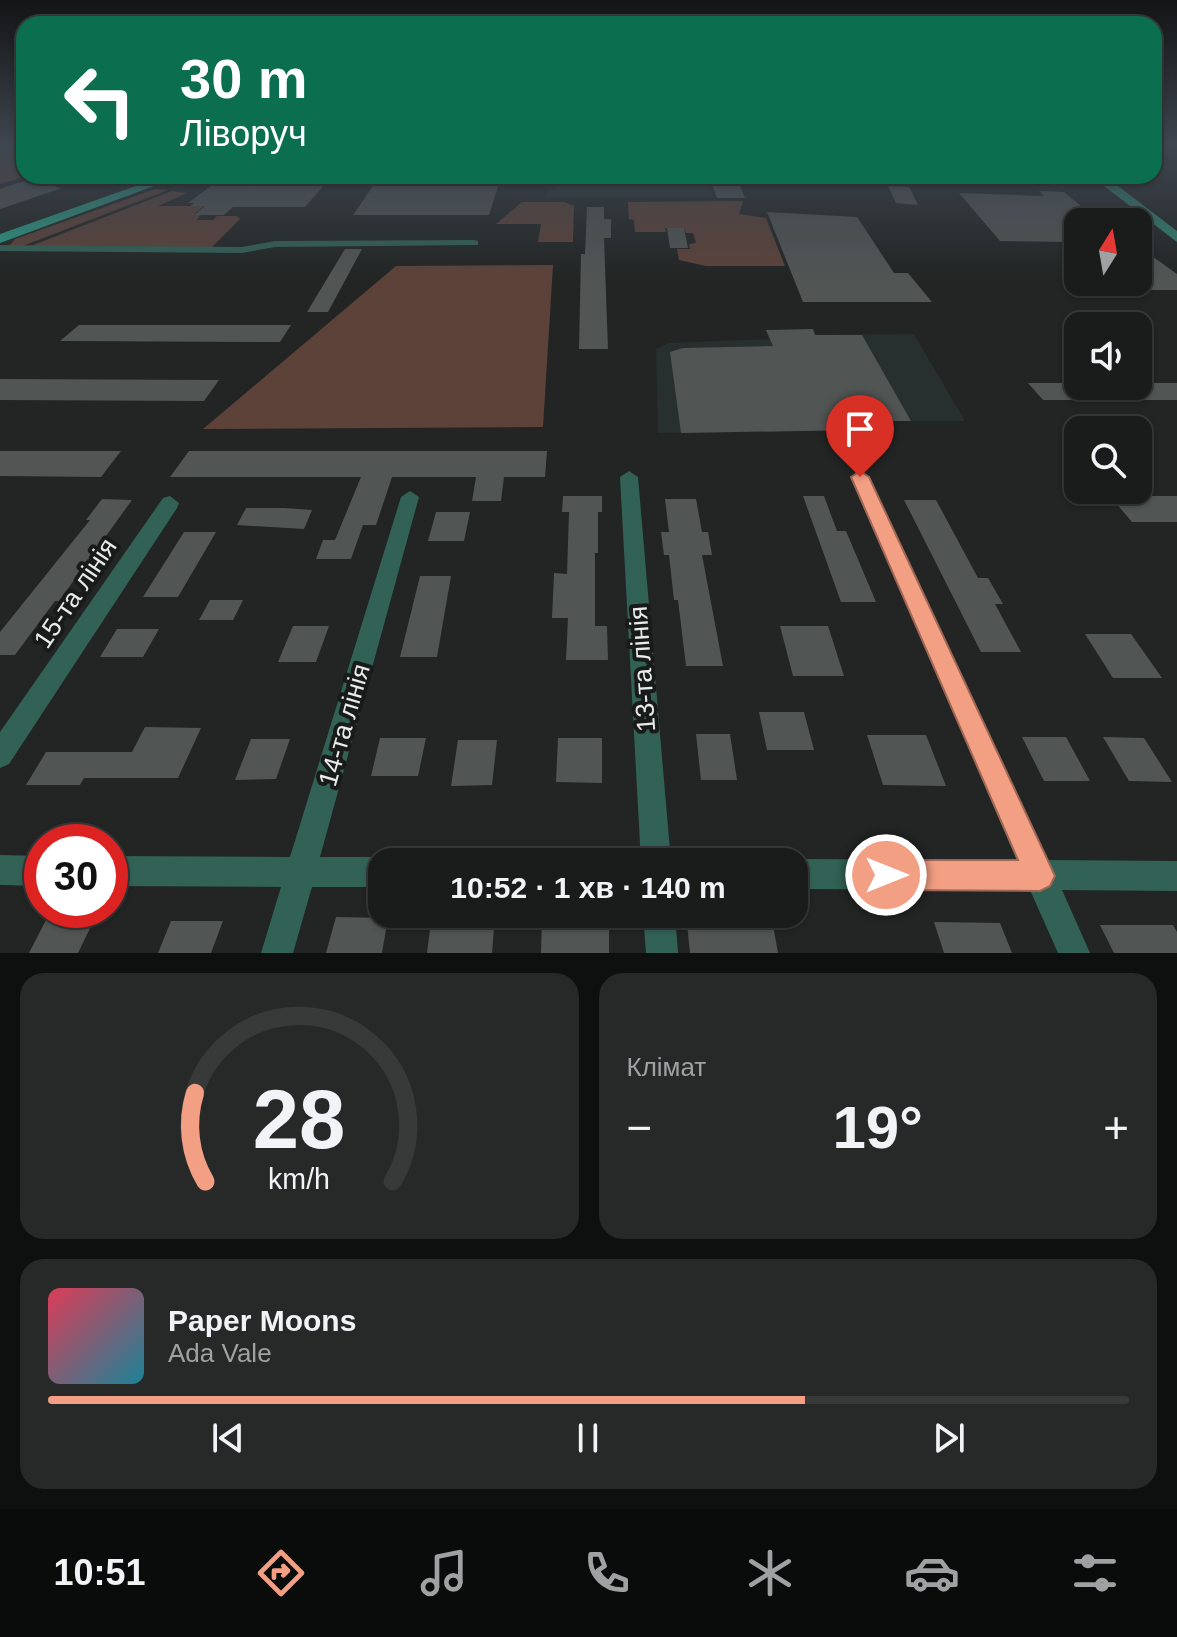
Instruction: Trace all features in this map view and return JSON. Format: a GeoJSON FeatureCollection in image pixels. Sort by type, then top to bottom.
{"type":"FeatureCollection","features":[{"type":"Feature","properties":{"kind":"main road"},"geometry":{"type":"LineString","coordinates":[[0,229],[113,190]]}},
{"type":"Feature","properties":{"kind":"main road"},"geometry":{"type":"LineString","coordinates":[[0,239],[135,190]]}},
{"type":"Feature","properties":{"kind":"main road"},"geometry":{"type":"LineString","coordinates":[[1116,190],[1177,238]]}},
{"type":"Feature","properties":{"kind":"street"},"geometry":{"type":"LineString","coordinates":[[0,248],[242,250],[275,244],[474,243]]}},
{"type":"Feature","properties":{"kind":"street","name":"13-та лінія"},"geometry":{"type":"LineString","coordinates":[[629,477],[655,848]]}},
{"type":"Feature","properties":{"kind":"street"},"geometry":{"type":"LineString","coordinates":[[860,477],[1074,953]]}},
{"type":"Feature","properties":{"kind":"street","name":"14-та лінія"},"geometry":{"type":"LineString","coordinates":[[277,953],[410,497]]}},
{"type":"Feature","properties":{"kind":"street","name":"15-та лінія"},"geometry":{"type":"LineString","coordinates":[[0,755],[170,503]]}},
{"type":"Feature","properties":{"kind":"street"},"geometry":{"type":"LineString","coordinates":[[0,870],[24,871]]}},
{"type":"Feature","properties":{"kind":"street"},"geometry":{"type":"LineString","coordinates":[[128,871],[368,872]]}},
{"type":"Feature","properties":{"kind":"street"},"geometry":{"type":"LineString","coordinates":[[808,874],[1177,876]]}},
{"type":"Feature","properties":{"kind":"street"},"geometry":{"type":"LineString","coordinates":[[660,928],[662,953]]}},
{"type":"Feature","properties":{"kind":"shaded area"},"geometry":{"type":"Polygon","coordinates":[[[151,190],[167,190],[20,247],[9,246],[15,239],[151,190]]]}},
{"type":"Feature","properties":{"kind":"shaded area"},"geometry":{"type":"Polygon","coordinates":[[[550,190],[710,190],[713,198],[542,198],[550,190]]]}},
{"type":"Feature","properties":{"kind":"shaded area"},"geometry":{"type":"Polygon","coordinates":[[[172,191],[187,193],[158,206],[204,206],[194,214],[200,215],[197,220],[213,220],[217,216],[237,216],[240,219],[212,247],[28,247],[172,191]]]}},
{"type":"Feature","properties":{"kind":"shaded area"},"geometry":{"type":"Polygon","coordinates":[[[743,201],[739,214],[766,218],[785,266],[706,266],[679,260],[677,249],[690,249],[689,244],[696,243],[693,233],[686,233],[684,228],[665,228],[666,232],[635,232],[634,220],[629,219],[628,202],[743,201]]]}},
{"type":"Feature","properties":{"kind":"shaded area"},"geometry":{"type":"Polygon","coordinates":[[[522,202],[565,202],[574,206],[573,242],[538,242],[541,224],[496,224],[522,202]]]}},
{"type":"Feature","properties":{"kind":"shaded area"},"geometry":{"type":"Polygon","coordinates":[[[553,265],[543,427],[203,429],[396,266],[553,265]]]}},
{"type":"Feature","properties":{"kind":"shaded area"},"geometry":{"type":"Polygon","coordinates":[[[766,330],[813,330],[816,335],[914,334],[965,421],[856,421],[859,430],[658,433],[656,349],[669,343],[769,339],[766,330]]]}},
{"type":"Feature","properties":{"kind":"building"},"geometry":{"type":"Polygon","coordinates":[[[0,190],[55,190],[0,209],[0,190]]]}},
{"type":"Feature","properties":{"kind":"building"},"geometry":{"type":"Polygon","coordinates":[[[205,190],[319,190],[305,207],[233,207],[224,215],[194,215],[205,206],[190,206],[194,203],[188,203],[205,190]]]}},
{"type":"Feature","properties":{"kind":"building"},"geometry":{"type":"Polygon","coordinates":[[[370,190],[497,190],[489,215],[353,215],[370,190]]]}},
{"type":"Feature","properties":{"kind":"building"},"geometry":{"type":"Polygon","coordinates":[[[714,190],[742,190],[745,198],[717,198],[714,190]]]}},
{"type":"Feature","properties":{"kind":"building"},"geometry":{"type":"Polygon","coordinates":[[[890,190],[911,190],[918,205],[896,203],[890,190]]]}},
{"type":"Feature","properties":{"kind":"building"},"geometry":{"type":"Polygon","coordinates":[[[1039,191],[1064,192],[1083,208],[1064,208],[1064,242],[1000,241],[959,193],[1044,196],[1039,191]]]}},
{"type":"Feature","properties":{"kind":"building"},"geometry":{"type":"Polygon","coordinates":[[[587,207],[604,207],[604,219],[611,219],[611,238],[604,238],[608,349],[579,349],[581,254],[585,254],[587,207]]]}},
{"type":"Feature","properties":{"kind":"building"},"geometry":{"type":"Polygon","coordinates":[[[767,212],[857,217],[894,273],[908,273],[932,302],[803,302],[767,212]]]}},
{"type":"Feature","properties":{"kind":"building"},"geometry":{"type":"Polygon","coordinates":[[[667,228],[684,228],[688,248],[670,248],[667,228]]]}},
{"type":"Feature","properties":{"kind":"building"},"geometry":{"type":"Polygon","coordinates":[[[345,249],[362,249],[328,312],[307,312],[345,249]]]}},
{"type":"Feature","properties":{"kind":"building"},"geometry":{"type":"Polygon","coordinates":[[[1152,256],[1177,274],[1177,290],[1152,290],[1152,256]]]}},
{"type":"Feature","properties":{"kind":"building"},"geometry":{"type":"Polygon","coordinates":[[[79,325],[291,325],[280,342],[60,341],[79,325]]]}},
{"type":"Feature","properties":{"kind":"building"},"geometry":{"type":"Polygon","coordinates":[[[813,329],[815,335],[862,335],[911,421],[855,421],[859,430],[681,433],[670,352],[683,348],[773,346],[766,330],[813,329]]]}},
{"type":"Feature","properties":{"kind":"building"},"geometry":{"type":"Polygon","coordinates":[[[0,379],[219,380],[204,401],[0,400],[0,379]]]}},
{"type":"Feature","properties":{"kind":"building"},"geometry":{"type":"Polygon","coordinates":[[[1028,383],[1064,383],[1064,400],[1043,400],[1028,383]]]}},
{"type":"Feature","properties":{"kind":"building"},"geometry":{"type":"Polygon","coordinates":[[[1152,383],[1177,383],[1177,400],[1152,400],[1152,383]]]}},
{"type":"Feature","properties":{"kind":"building"},"geometry":{"type":"Polygon","coordinates":[[[0,451],[121,451],[101,477],[0,476],[0,451]]]}},
{"type":"Feature","properties":{"kind":"building"},"geometry":{"type":"Polygon","coordinates":[[[189,451],[547,451],[545,477],[504,477],[501,501],[472,501],[476,477],[392,477],[376,525],[363,525],[351,559],[316,559],[323,540],[335,540],[361,477],[170,477],[189,451]]]}},
{"type":"Feature","properties":{"kind":"building"},"geometry":{"type":"Polygon","coordinates":[[[563,496],[602,496],[602,512],[598,512],[598,553],[595,553],[595,626],[607,626],[608,660],[566,660],[568,618],[552,618],[554,573],[567,574],[569,512],[562,512],[563,496]]]}},
{"type":"Feature","properties":{"kind":"building"},"geometry":{"type":"Polygon","coordinates":[[[803,496],[824,496],[837,531],[846,531],[876,602],[841,602],[803,496]]]}},
{"type":"Feature","properties":{"kind":"building"},"geometry":{"type":"Polygon","coordinates":[[[1152,496],[1177,496],[1177,522],[1132,522],[1117,504],[1152,504],[1152,496]]]}},
{"type":"Feature","properties":{"kind":"building"},"geometry":{"type":"Polygon","coordinates":[[[102,499],[132,500],[59,601],[55,601],[15,655],[0,655],[0,632],[90,520],[86,520],[102,499]]]}},
{"type":"Feature","properties":{"kind":"building"},"geometry":{"type":"Polygon","coordinates":[[[665,499],[696,499],[702,532],[708,532],[712,555],[702,555],[723,666],[686,666],[678,600],[674,600],[669,555],[664,555],[661,532],[669,532],[665,499]]]}},
{"type":"Feature","properties":{"kind":"building"},"geometry":{"type":"Polygon","coordinates":[[[904,500],[936,500],[978,578],[988,578],[1003,604],[995,604],[1021,652],[981,652],[904,500]]]}},
{"type":"Feature","properties":{"kind":"building"},"geometry":{"type":"Polygon","coordinates":[[[246,508],[312,510],[304,529],[237,525],[246,508]]]}},
{"type":"Feature","properties":{"kind":"building"},"geometry":{"type":"Polygon","coordinates":[[[436,512],[470,512],[464,541],[428,541],[436,512]]]}},
{"type":"Feature","properties":{"kind":"building"},"geometry":{"type":"Polygon","coordinates":[[[184,532],[216,532],[178,597],[143,597],[184,532]]]}},
{"type":"Feature","properties":{"kind":"building"},"geometry":{"type":"Polygon","coordinates":[[[420,576],[451,576],[437,657],[400,657],[420,576]]]}},
{"type":"Feature","properties":{"kind":"building"},"geometry":{"type":"Polygon","coordinates":[[[210,600],[243,600],[233,620],[199,620],[210,600]]]}},
{"type":"Feature","properties":{"kind":"building"},"geometry":{"type":"Polygon","coordinates":[[[293,626],[329,626],[316,662],[278,662],[293,626]]]}},
{"type":"Feature","properties":{"kind":"building"},"geometry":{"type":"Polygon","coordinates":[[[780,626],[828,626],[844,676],[793,676],[780,626]]]}},
{"type":"Feature","properties":{"kind":"building"},"geometry":{"type":"Polygon","coordinates":[[[117,629],[159,629],[143,657],[100,657],[117,629]]]}},
{"type":"Feature","properties":{"kind":"building"},"geometry":{"type":"Polygon","coordinates":[[[1085,634],[1131,634],[1162,678],[1113,678],[1085,634]]]}},
{"type":"Feature","properties":{"kind":"building"},"geometry":{"type":"Polygon","coordinates":[[[759,712],[804,712],[814,750],[767,750],[759,712]]]}},
{"type":"Feature","properties":{"kind":"building"},"geometry":{"type":"Polygon","coordinates":[[[145,727],[201,728],[178,778],[84,778],[80,785],[26,785],[46,752],[132,752],[145,727]]]}},
{"type":"Feature","properties":{"kind":"building"},"geometry":{"type":"Polygon","coordinates":[[[696,734],[730,734],[737,780],[701,780],[696,734]]]}},
{"type":"Feature","properties":{"kind":"building"},"geometry":{"type":"Polygon","coordinates":[[[867,735],[926,735],[946,786],[883,785],[867,735]]]}},
{"type":"Feature","properties":{"kind":"building"},"geometry":{"type":"Polygon","coordinates":[[[1022,737],[1066,737],[1090,781],[1044,781],[1022,737]]]}},
{"type":"Feature","properties":{"kind":"building"},"geometry":{"type":"Polygon","coordinates":[[[1103,737],[1144,738],[1172,782],[1129,781],[1103,737]]]}},
{"type":"Feature","properties":{"kind":"building"},"geometry":{"type":"Polygon","coordinates":[[[380,738],[426,738],[418,776],[371,776],[380,738]]]}},
{"type":"Feature","properties":{"kind":"building"},"geometry":{"type":"Polygon","coordinates":[[[558,738],[602,738],[602,783],[556,782],[558,738]]]}},
{"type":"Feature","properties":{"kind":"building"},"geometry":{"type":"Polygon","coordinates":[[[251,739],[290,739],[276,779],[235,780],[251,739]]]}},
{"type":"Feature","properties":{"kind":"building"},"geometry":{"type":"Polygon","coordinates":[[[458,740],[497,740],[492,785],[451,786],[458,740]]]}},
{"type":"Feature","properties":{"kind":"building"},"geometry":{"type":"Polygon","coordinates":[[[336,917],[368,918],[368,928],[386,928],[382,953],[326,953],[336,917]]]}},
{"type":"Feature","properties":{"kind":"building"},"geometry":{"type":"Polygon","coordinates":[[[171,921],[223,921],[211,953],[158,953],[171,921]]]}},
{"type":"Feature","properties":{"kind":"building"},"geometry":{"type":"Polygon","coordinates":[[[934,922],[1000,923],[1012,953],[944,953],[934,922]]]}},
{"type":"Feature","properties":{"kind":"building"},"geometry":{"type":"Polygon","coordinates":[[[1100,925],[1173,925],[1177,932],[1177,953],[1114,953],[1100,925]]]}},
{"type":"Feature","properties":{"kind":"building"},"geometry":{"type":"Polygon","coordinates":[[[42,928],[90,928],[78,953],[29,953],[42,928]]]}},
{"type":"Feature","properties":{"kind":"building"},"geometry":{"type":"Polygon","coordinates":[[[430,928],[494,928],[492,953],[427,953],[430,928]]]}},
{"type":"Feature","properties":{"kind":"building"},"geometry":{"type":"Polygon","coordinates":[[[542,928],[609,928],[609,953],[541,953],[542,928]]]}},
{"type":"Feature","properties":{"kind":"building"},"geometry":{"type":"Polygon","coordinates":[[[687,928],[774,928],[778,953],[690,953],[687,928]]]}},
{"type":"Feature","properties":{"kind":"route"},"geometry":{"type":"LineString","coordinates":[[860,477],[1040,876],[886,875]]}}]}
